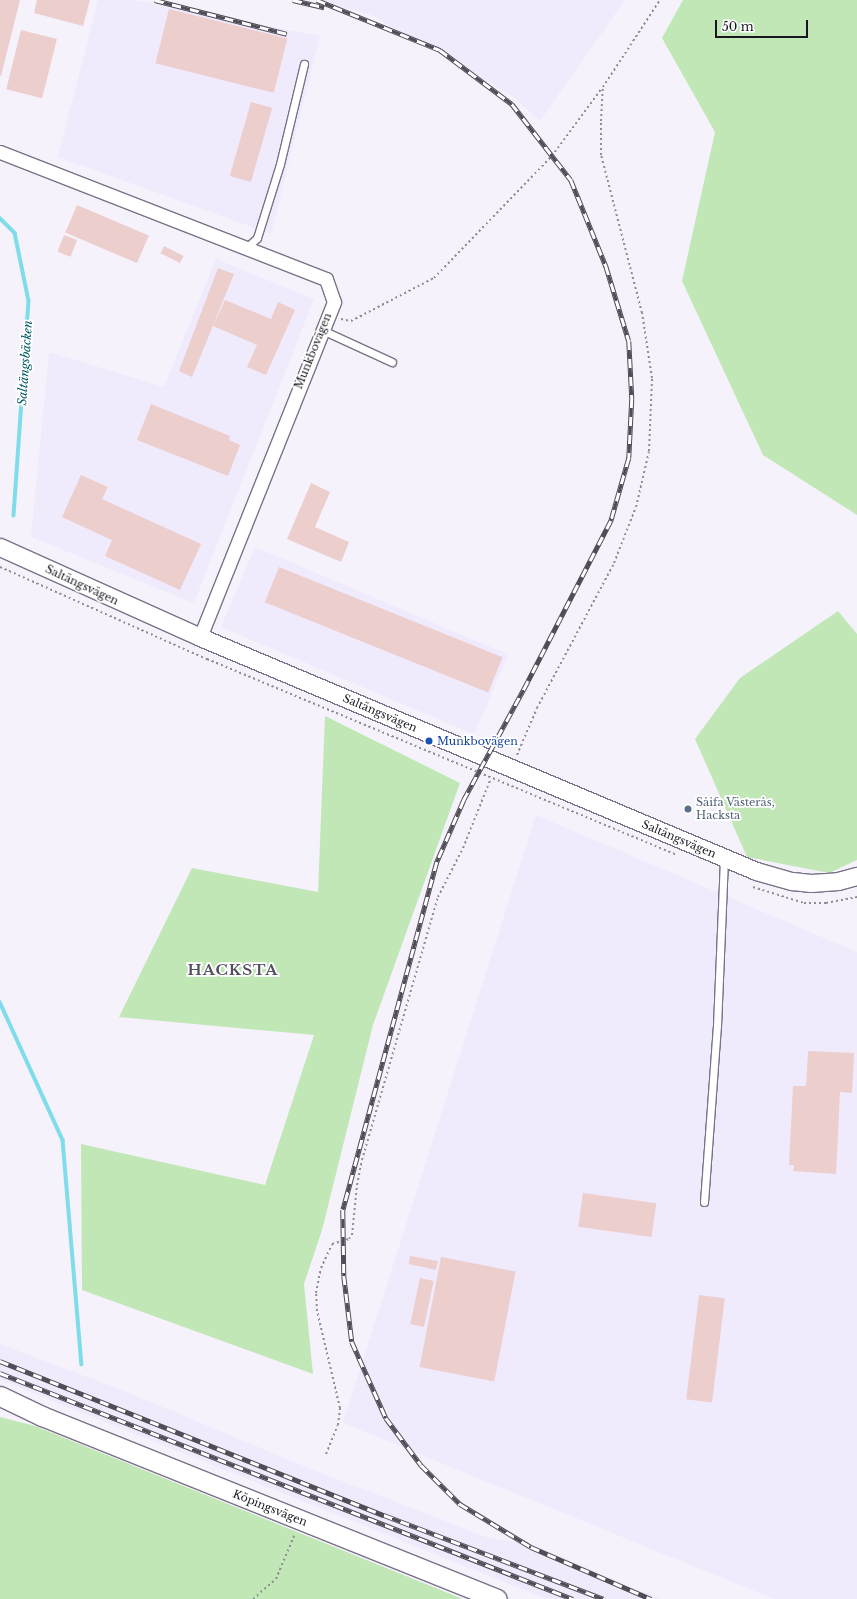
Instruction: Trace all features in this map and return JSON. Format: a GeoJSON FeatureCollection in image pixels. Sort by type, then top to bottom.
{"type":"FeatureCollection","features":[{"type":"Feature","properties":{"kind":"main road","name":"Köpingsvägen"},"geometry":{"type":"LineString","coordinates":[[0,1396],[42,1416],[497,1599]]}},
{"type":"Feature","properties":{"kind":"main road","name":"Köpingsvägen"},"geometry":{"type":"LineString","coordinates":[[0,1404],[42,1416]]}},
{"type":"Feature","properties":{"kind":"street","name":"Munkbovägen"},"geometry":{"type":"LineString","coordinates":[[0,152],[326,279],[334,302],[200,637]]}},
{"type":"Feature","properties":{"kind":"street","name":"Saltängsvägen"},"geometry":{"type":"LineString","coordinates":[[0,547],[509,776],[756,871],[792,881],[838,881],[857,876]]}},
{"type":"Feature","properties":{"kind":"lane"},"geometry":{"type":"LineString","coordinates":[[247,247],[257,238],[280,164],[304,64]]}},
{"type":"Feature","properties":{"kind":"lane"},"geometry":{"type":"LineString","coordinates":[[322,330],[392,362]]}},
{"type":"Feature","properties":{"kind":"lane"},"geometry":{"type":"LineString","coordinates":[[704,1202],[717,1026],[724,858]]}},
{"type":"Feature","properties":{"kind":"path"},"geometry":{"type":"LineString","coordinates":[[328,315],[351,321],[434,278],[552,156],[603,88],[660,0]]}},
{"type":"Feature","properties":{"kind":"path"},"geometry":{"type":"LineString","coordinates":[[509,776],[537,708],[614,564],[636,507],[649,451],[652,378],[642,313],[602,155],[603,88]]}},
{"type":"Feature","properties":{"kind":"path"},"geometry":{"type":"LineString","coordinates":[[326,1454],[338,1425],[340,1408],[317,1311],[316,1293],[321,1268],[332,1244],[349,1239],[352,1235],[357,1185],[362,1160],[438,897],[463,848],[490,778]]}},
{"type":"Feature","properties":{"kind":"path"},"geometry":{"type":"LineString","coordinates":[[253,1599],[276,1579],[294,1536]]}},
{"type":"Feature","properties":{"kind":"shaded area"},"geometry":{"type":"Polygon","coordinates":[[[98,0],[134,0],[320,36],[271,234],[58,157],[98,0]]]}},
{"type":"Feature","properties":{"kind":"shaded area"},"geometry":{"type":"Polygon","coordinates":[[[318,0],[625,0],[540,121],[512,96],[371,15],[318,0]]]}},
{"type":"Feature","properties":{"kind":"shaded area"},"geometry":{"type":"Polygon","coordinates":[[[216,259],[314,299],[194,603],[31,537],[49,352],[164,387],[216,259]]]}},
{"type":"Feature","properties":{"kind":"shaded area"},"geometry":{"type":"Polygon","coordinates":[[[255,547],[508,654],[474,735],[221,627],[255,547]]]}},
{"type":"Feature","properties":{"kind":"shaded area"},"geometry":{"type":"Polygon","coordinates":[[[536,815],[857,952],[857,1599],[774,1599],[343,1423],[536,815]]]}},
{"type":"Feature","properties":{"kind":"shaded area"},"geometry":{"type":"Polygon","coordinates":[[[0,1344],[127,1392],[311,1469],[489,1538],[534,1545],[660,1599],[547,1599],[0,1380],[0,1344]]]}},
{"type":"Feature","properties":{"kind":"green space"},"geometry":{"type":"Polygon","coordinates":[[[683,0],[857,0],[857,515],[763,455],[682,281],[715,132],[662,38],[683,0]]]}},
{"type":"Feature","properties":{"kind":"green space"},"geometry":{"type":"Polygon","coordinates":[[[838,611],[857,634],[857,860],[829,873],[747,857],[695,739],[740,678],[838,611]]]}},
{"type":"Feature","properties":{"kind":"green space"},"geometry":{"type":"Polygon","coordinates":[[[325,716],[460,783],[373,1025],[322,1230],[304,1284],[313,1374],[82,1290],[81,1144],[265,1185],[314,1035],[119,1017],[192,868],[318,892],[325,716]]]}},
{"type":"Feature","properties":{"kind":"green space"},"geometry":{"type":"Polygon","coordinates":[[[0,1417],[35,1426],[463,1599],[0,1599],[0,1417]]]}},
{"type":"Feature","properties":{"kind":"building"},"geometry":{"type":"Polygon","coordinates":[[[0,0],[20,0],[1,76],[0,76],[0,0]]]}},
{"type":"Feature","properties":{"kind":"building"},"geometry":{"type":"Polygon","coordinates":[[[37,0],[90,0],[83,26],[34,13],[37,0]]]}},
{"type":"Feature","properties":{"kind":"building"},"geometry":{"type":"Polygon","coordinates":[[[169,9],[287,39],[274,93],[155,63],[169,9]]]}},
{"type":"Feature","properties":{"kind":"building"},"geometry":{"type":"Polygon","coordinates":[[[21,30],[57,39],[42,98],[6,89],[21,30]]]}},
{"type":"Feature","properties":{"kind":"building"},"geometry":{"type":"Polygon","coordinates":[[[251,102],[272,108],[251,182],[230,176],[251,102]]]}},
{"type":"Feature","properties":{"kind":"building"},"geometry":{"type":"Polygon","coordinates":[[[77,205],[149,235],[137,263],[65,233],[77,205]]]}},
{"type":"Feature","properties":{"kind":"building"},"geometry":{"type":"Polygon","coordinates":[[[64,235],[77,240],[71,257],[58,252],[64,235]]]}},
{"type":"Feature","properties":{"kind":"building"},"geometry":{"type":"Polygon","coordinates":[[[164,246],[184,256],[180,263],[160,253],[164,246]]]}},
{"type":"Feature","properties":{"kind":"building"},"geometry":{"type":"Polygon","coordinates":[[[218,268],[234,274],[192,377],[179,371],[218,268]]]}},
{"type":"Feature","properties":{"kind":"building"},"geometry":{"type":"Polygon","coordinates":[[[225,300],[271,319],[278,302],[295,310],[266,375],[247,367],[257,345],[213,326],[225,300]]]}},
{"type":"Feature","properties":{"kind":"building"},"geometry":{"type":"Polygon","coordinates":[[[151,404],[230,436],[229,440],[240,445],[228,476],[137,440],[151,404]]]}},
{"type":"Feature","properties":{"kind":"building"},"geometry":{"type":"Polygon","coordinates":[[[81,475],[108,487],[102,499],[201,544],[180,590],[105,556],[112,540],[62,517],[81,475]]]}},
{"type":"Feature","properties":{"kind":"building"},"geometry":{"type":"Polygon","coordinates":[[[311,483],[330,492],[315,527],[349,542],[341,562],[287,539],[311,483]]]}},
{"type":"Feature","properties":{"kind":"building"},"geometry":{"type":"Polygon","coordinates":[[[279,567],[502,657],[488,693],[265,602],[279,567]]]}},
{"type":"Feature","properties":{"kind":"building"},"geometry":{"type":"Polygon","coordinates":[[[808,1051],[854,1053],[852,1093],[840,1092],[836,1174],[793,1171],[794,1165],[789,1165],[793,1086],[806,1086],[808,1051]]]}},
{"type":"Feature","properties":{"kind":"building"},"geometry":{"type":"Polygon","coordinates":[[[583,1193],[656,1203],[652,1237],[578,1227],[583,1193]]]}},
{"type":"Feature","properties":{"kind":"building"},"geometry":{"type":"Polygon","coordinates":[[[410,1256],[438,1261],[436,1270],[409,1264],[410,1256]]]}},
{"type":"Feature","properties":{"kind":"building"},"geometry":{"type":"Polygon","coordinates":[[[441,1257],[516,1272],[494,1381],[420,1367],[441,1257]]]}},
{"type":"Feature","properties":{"kind":"building"},"geometry":{"type":"Polygon","coordinates":[[[420,1278],[434,1281],[424,1327],[410,1324],[420,1278]]]}},
{"type":"Feature","properties":{"kind":"building"},"geometry":{"type":"Polygon","coordinates":[[[699,1295],[725,1298],[712,1402],[686,1399],[699,1295]]]}},
{"type":"Feature","properties":{"kind":"waterway","name":"Saltängsbäcken"},"geometry":{"type":"LineString","coordinates":[[0,218],[15,233],[29,301],[14,515]]}},
{"type":"Feature","properties":{"kind":"waterway"},"geometry":{"type":"LineString","coordinates":[[0,1002],[63,1140],[82,1364]]}},
{"type":"Feature","properties":{"kind":"railway"},"geometry":{"type":"LineString","coordinates":[[155,0],[287,34]]}},
{"type":"Feature","properties":{"kind":"railway"},"geometry":{"type":"LineString","coordinates":[[293,0],[324,7]]}},
{"type":"Feature","properties":{"kind":"railway"},"geometry":{"type":"LineString","coordinates":[[317,0],[440,50],[512,104],[571,180],[606,266],[629,341],[632,399],[629,458],[611,521],[528,682],[464,800],[437,862],[343,1210],[344,1276],[352,1342],[386,1418],[421,1465],[460,1504],[531,1547],[651,1599]]}},
{"type":"Feature","properties":{"kind":"railway"},"geometry":{"type":"LineString","coordinates":[[0,1361],[384,1515],[604,1599]]}},
{"type":"Feature","properties":{"kind":"railway"},"geometry":{"type":"LineString","coordinates":[[0,1373],[573,1599]]}},
{"type":"Feature","properties":{"kind":"place","name":"Munkbovägen"},"geometry":{"type":"Point","coordinates":[429,741]}},
{"type":"Feature","properties":{"kind":"place","name":"Såifa Västerås, Hacksta"},"geometry":{"type":"Point","coordinates":[688,809]}},
{"type":"Feature","properties":{"kind":"district","name":"HACKSTA"},"geometry":{"type":"Point","coordinates":[233,970]}}]}
